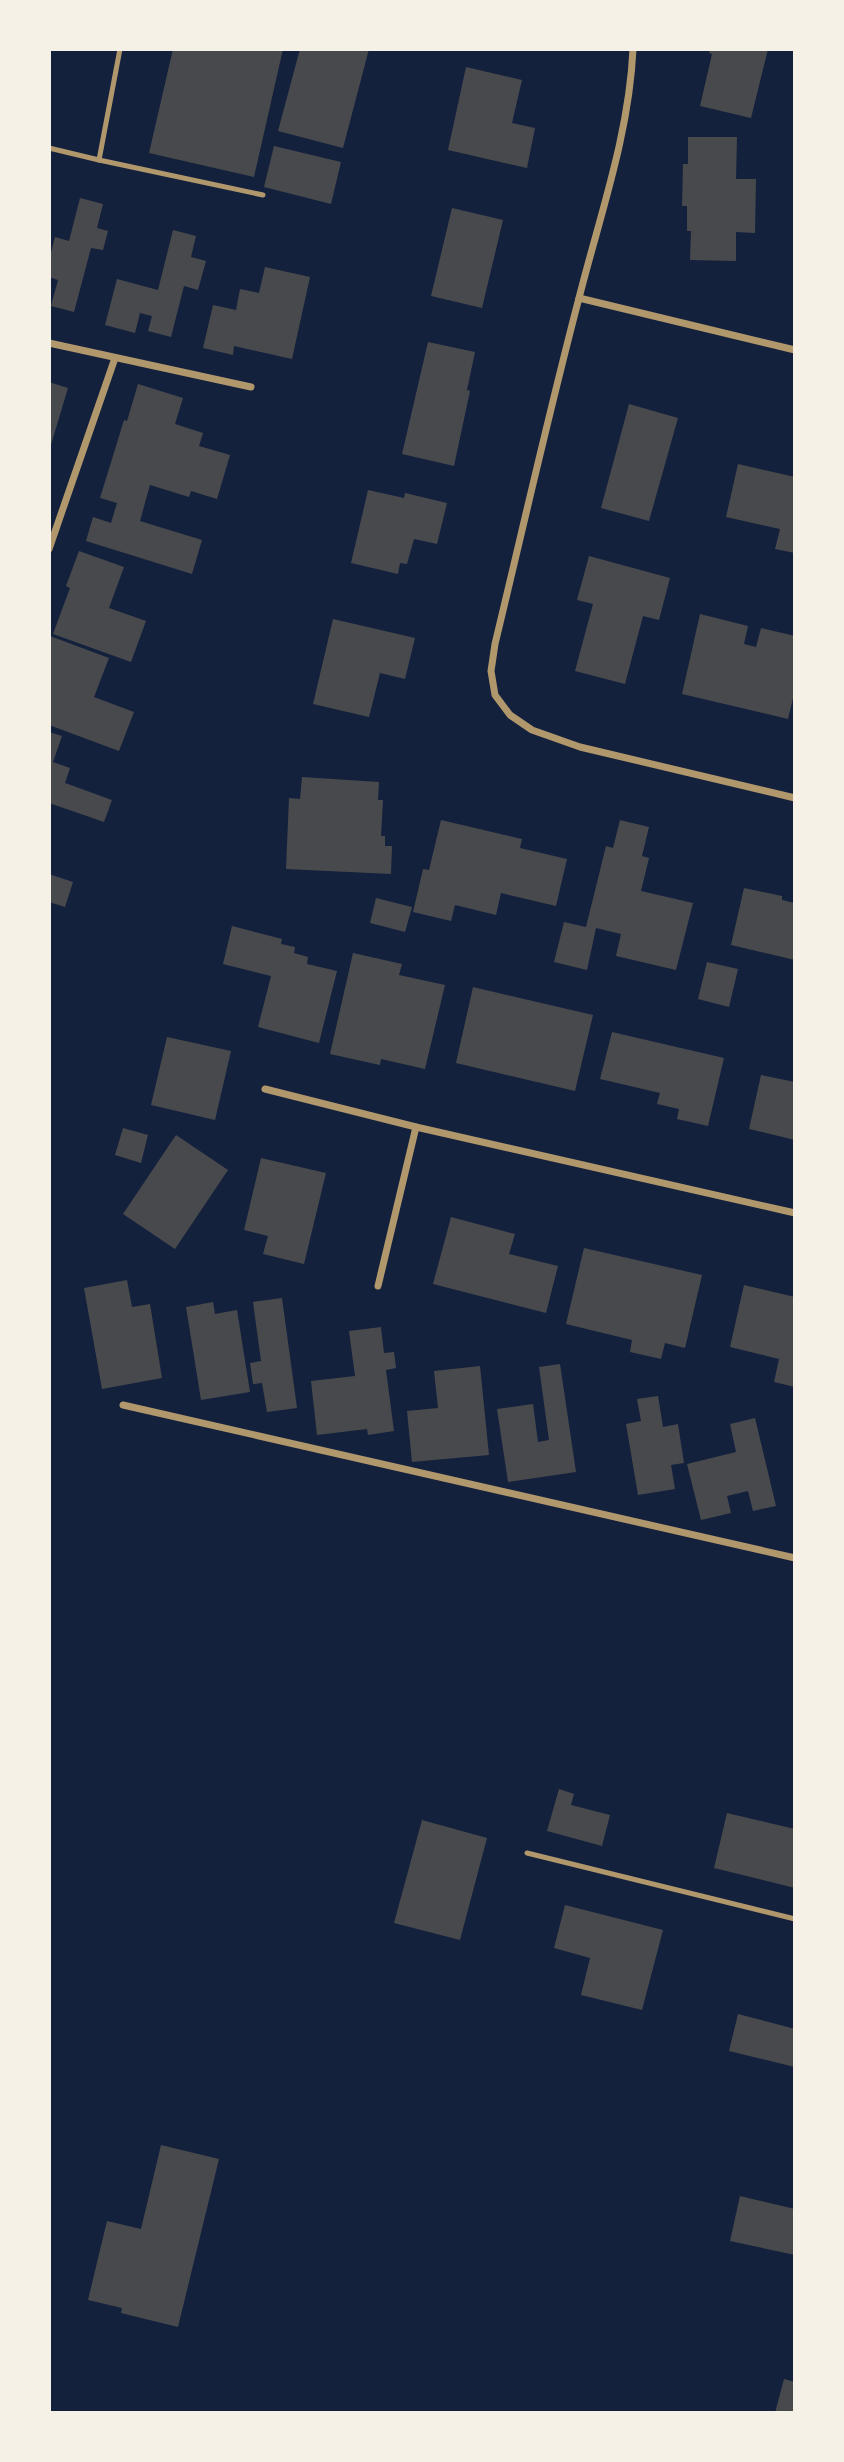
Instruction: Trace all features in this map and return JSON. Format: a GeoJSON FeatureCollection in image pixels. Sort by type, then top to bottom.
{"type":"FeatureCollection","features":[{"type":"Feature","properties":{"kind":"street"},"geometry":{"type":"LineString","coordinates":[[633,49],[628,106],[617,158],[579,298],[495,644],[491,683],[501,705],[521,724],[557,740],[795,798]]}},
{"type":"Feature","properties":{"kind":"street"},"geometry":{"type":"LineString","coordinates":[[579,298],[795,350]]}},
{"type":"Feature","properties":{"kind":"street"},"geometry":{"type":"LineString","coordinates":[[49,342],[251,387]]}},
{"type":"Feature","properties":{"kind":"street"},"geometry":{"type":"LineString","coordinates":[[49,549],[114,358]]}},
{"type":"Feature","properties":{"kind":"street"},"geometry":{"type":"LineString","coordinates":[[265,1089],[416,1127],[795,1213]]}},
{"type":"Feature","properties":{"kind":"street"},"geometry":{"type":"LineString","coordinates":[[378,1286],[416,1127]]}},
{"type":"Feature","properties":{"kind":"street"},"geometry":{"type":"LineString","coordinates":[[123,1405],[795,1558]]}},
{"type":"Feature","properties":{"kind":"lane"},"geometry":{"type":"LineString","coordinates":[[99,160],[120,49]]}},
{"type":"Feature","properties":{"kind":"lane"},"geometry":{"type":"LineString","coordinates":[[49,148],[263,195]]}},
{"type":"Feature","properties":{"kind":"lane"},"geometry":{"type":"LineString","coordinates":[[527,1853],[795,1919]]}},
{"type":"Feature","properties":{"kind":"building"},"geometry":{"type":"Polygon","coordinates":[[[173,49],[283,49],[254,177],[149,153],[173,49]]]}},
{"type":"Feature","properties":{"kind":"building"},"geometry":{"type":"Polygon","coordinates":[[[300,49],[369,49],[343,148],[278,131],[300,49]]]}},
{"type":"Feature","properties":{"kind":"building"},"geometry":{"type":"Polygon","coordinates":[[[710,49],[768,49],[751,118],[700,106],[712,54],[709,53],[710,49]]]}},
{"type":"Feature","properties":{"kind":"building"},"geometry":{"type":"Polygon","coordinates":[[[466,67],[522,80],[512,123],[535,128],[527,168],[448,150],[466,67]]]}},
{"type":"Feature","properties":{"kind":"building"},"geometry":{"type":"Polygon","coordinates":[[[688,137],[737,137],[736,179],[756,179],[755,233],[736,232],[736,261],[690,260],[691,231],[687,231],[687,206],[682,206],[683,164],[688,164],[688,137]]]}},
{"type":"Feature","properties":{"kind":"building"},"geometry":{"type":"Polygon","coordinates":[[[274,146],[341,162],[331,204],[264,187],[274,146]]]}},
{"type":"Feature","properties":{"kind":"building"},"geometry":{"type":"Polygon","coordinates":[[[80,198],[103,204],[97,228],[108,231],[103,250],[91,248],[74,312],[51,306],[58,280],[49,277],[49,260],[55,237],[69,241],[80,198]]]}},
{"type":"Feature","properties":{"kind":"building"},"geometry":{"type":"Polygon","coordinates":[[[452,208],[503,220],[482,308],[431,296],[452,208]]]}},
{"type":"Feature","properties":{"kind":"building"},"geometry":{"type":"Polygon","coordinates":[[[173,230],[196,236],[191,257],[206,261],[198,290],[184,286],[171,337],[148,331],[152,316],[140,313],[135,333],[105,325],[117,279],[158,290],[173,230]]]}},
{"type":"Feature","properties":{"kind":"building"},"geometry":{"type":"Polygon","coordinates":[[[265,267],[310,277],[292,359],[234,346],[233,355],[203,348],[213,305],[236,310],[240,289],[259,293],[265,267]]]}},
{"type":"Feature","properties":{"kind":"building"},"geometry":{"type":"Polygon","coordinates":[[[428,342],[475,352],[467,390],[470,391],[454,466],[402,454],[428,342]]]}},
{"type":"Feature","properties":{"kind":"building"},"geometry":{"type":"Polygon","coordinates":[[[49,382],[68,388],[50,448],[49,448],[49,382]]]}},
{"type":"Feature","properties":{"kind":"building"},"geometry":{"type":"Polygon","coordinates":[[[138,384],[183,398],[175,424],[203,433],[199,446],[230,455],[217,499],[191,491],[189,497],[150,485],[140,521],[202,540],[192,574],[86,541],[93,517],[111,523],[117,503],[100,498],[138,384]]]}},
{"type":"Feature","properties":{"kind":"building"},"geometry":{"type":"Polygon","coordinates":[[[629,404],[678,418],[649,521],[601,508],[629,404]]]}},
{"type":"Feature","properties":{"kind":"building"},"geometry":{"type":"Polygon","coordinates":[[[738,464],[795,477],[795,553],[775,549],[780,529],[726,517],[738,464]]]}},
{"type":"Feature","properties":{"kind":"building"},"geometry":{"type":"Polygon","coordinates":[[[368,490],[404,498],[405,493],[447,503],[437,544],[414,539],[407,564],[400,563],[398,574],[351,563],[368,490]]]}},
{"type":"Feature","properties":{"kind":"building"},"geometry":{"type":"Polygon","coordinates":[[[79,551],[124,567],[109,608],[146,621],[131,662],[53,634],[70,588],[66,586],[79,551]]]}},
{"type":"Feature","properties":{"kind":"building"},"geometry":{"type":"Polygon","coordinates":[[[589,556],[670,578],[659,620],[643,616],[625,684],[575,671],[593,604],[577,600],[589,556]]]}},
{"type":"Feature","properties":{"kind":"building"},"geometry":{"type":"Polygon","coordinates":[[[700,614],[748,626],[744,644],[756,647],[761,628],[795,636],[795,690],[788,719],[682,694],[700,614]]]}},
{"type":"Feature","properties":{"kind":"building"},"geometry":{"type":"Polygon","coordinates":[[[333,619],[415,638],[405,679],[380,673],[369,717],[313,704],[333,619]]]}},
{"type":"Feature","properties":{"kind":"building"},"geometry":{"type":"Polygon","coordinates":[[[50,636],[109,658],[94,697],[134,712],[119,751],[49,725],[50,636]]]}},
{"type":"Feature","properties":{"kind":"building"},"geometry":{"type":"Polygon","coordinates":[[[49,732],[62,736],[53,762],[70,768],[65,783],[112,800],[104,822],[49,803],[49,732]]]}},
{"type":"Feature","properties":{"kind":"building"},"geometry":{"type":"Polygon","coordinates":[[[302,777],[379,782],[378,800],[383,800],[381,836],[385,836],[385,846],[392,846],[391,874],[286,869],[289,798],[300,799],[302,777]]]}},
{"type":"Feature","properties":{"kind":"building"},"geometry":{"type":"Polygon","coordinates":[[[441,820],[522,839],[520,848],[567,859],[556,906],[501,893],[496,915],[455,905],[451,921],[413,912],[423,869],[429,870],[441,820]]]}},
{"type":"Feature","properties":{"kind":"building"},"geometry":{"type":"Polygon","coordinates":[[[620,820],[649,827],[642,856],[649,858],[641,891],[693,903],[676,970],[616,956],[621,934],[596,928],[587,970],[554,962],[564,922],[586,927],[606,846],[613,848],[620,820]]]}},
{"type":"Feature","properties":{"kind":"building"},"geometry":{"type":"Polygon","coordinates":[[[49,874],[73,882],[65,907],[49,902],[49,874]]]}},
{"type":"Feature","properties":{"kind":"building"},"geometry":{"type":"Polygon","coordinates":[[[744,888],[782,896],[782,900],[795,903],[795,960],[731,945],[744,888]]]}},
{"type":"Feature","properties":{"kind":"building"},"geometry":{"type":"Polygon","coordinates":[[[376,898],[412,907],[405,932],[370,923],[376,898]]]}},
{"type":"Feature","properties":{"kind":"building"},"geometry":{"type":"Polygon","coordinates":[[[232,926],[282,939],[281,944],[295,947],[294,953],[308,957],[307,964],[337,971],[319,1043],[258,1027],[271,976],[223,964],[232,926]]]}},
{"type":"Feature","properties":{"kind":"building"},"geometry":{"type":"Polygon","coordinates":[[[353,953],[402,964],[399,975],[445,985],[425,1069],[381,1059],[380,1065],[330,1054],[353,953]]]}},
{"type":"Feature","properties":{"kind":"building"},"geometry":{"type":"Polygon","coordinates":[[[707,962],[738,969],[729,1007],[698,999],[707,962]]]}},
{"type":"Feature","properties":{"kind":"building"},"geometry":{"type":"Polygon","coordinates":[[[473,987],[593,1015],[575,1091],[456,1063],[473,987]]]}},
{"type":"Feature","properties":{"kind":"building"},"geometry":{"type":"Polygon","coordinates":[[[612,1032],[724,1058],[708,1126],[677,1119],[679,1109],[657,1104],[660,1093],[600,1079],[612,1032]]]}},
{"type":"Feature","properties":{"kind":"building"},"geometry":{"type":"Polygon","coordinates":[[[167,1037],[231,1051],[215,1120],[151,1105],[167,1037]]]}},
{"type":"Feature","properties":{"kind":"building"},"geometry":{"type":"Polygon","coordinates":[[[761,1075],[795,1082],[795,1140],[749,1129],[761,1075]]]}},
{"type":"Feature","properties":{"kind":"building"},"geometry":{"type":"Polygon","coordinates":[[[123,1128],[148,1135],[141,1163],[115,1155],[123,1128]]]}},
{"type":"Feature","properties":{"kind":"building"},"geometry":{"type":"Polygon","coordinates":[[[176,1135],[228,1170],[175,1249],[123,1214],[176,1135]]]}},
{"type":"Feature","properties":{"kind":"building"},"geometry":{"type":"Polygon","coordinates":[[[261,1158],[326,1173],[304,1264],[263,1254],[268,1236],[244,1230],[261,1158]]]}},
{"type":"Feature","properties":{"kind":"building"},"geometry":{"type":"Polygon","coordinates":[[[451,1217],[515,1234],[509,1254],[558,1266],[546,1313],[433,1284],[451,1217]]]}},
{"type":"Feature","properties":{"kind":"building"},"geometry":{"type":"Polygon","coordinates":[[[584,1248],[702,1275],[685,1348],[665,1343],[661,1359],[630,1352],[632,1340],[566,1324],[584,1248]]]}},
{"type":"Feature","properties":{"kind":"building"},"geometry":{"type":"Polygon","coordinates":[[[127,1280],[132,1307],[150,1304],[162,1378],[102,1389],[84,1288],[127,1280]]]}},
{"type":"Feature","properties":{"kind":"building"},"geometry":{"type":"Polygon","coordinates":[[[744,1285],[795,1297],[795,1387],[774,1382],[779,1359],[730,1347],[744,1285]]]}},
{"type":"Feature","properties":{"kind":"building"},"geometry":{"type":"Polygon","coordinates":[[[282,1298],[297,1408],[267,1412],[262,1383],[253,1384],[250,1363],[261,1361],[253,1302],[282,1298]]]}},
{"type":"Feature","properties":{"kind":"building"},"geometry":{"type":"Polygon","coordinates":[[[213,1302],[215,1314],[237,1310],[250,1392],[201,1400],[186,1307],[213,1302]]]}},
{"type":"Feature","properties":{"kind":"building"},"geometry":{"type":"Polygon","coordinates":[[[381,1327],[384,1353],[394,1352],[396,1368],[386,1370],[394,1431],[368,1435],[367,1429],[317,1435],[311,1381],[355,1376],[349,1331],[381,1327]]]}},
{"type":"Feature","properties":{"kind":"building"},"geometry":{"type":"Polygon","coordinates":[[[560,1364],[576,1472],[508,1482],[497,1409],[533,1404],[538,1442],[549,1440],[539,1367],[560,1364]]]}},
{"type":"Feature","properties":{"kind":"building"},"geometry":{"type":"Polygon","coordinates":[[[480,1366],[489,1455],[412,1462],[407,1411],[438,1408],[434,1371],[480,1366]]]}},
{"type":"Feature","properties":{"kind":"building"},"geometry":{"type":"Polygon","coordinates":[[[658,1396],[663,1427],[678,1424],[684,1463],[671,1465],[675,1489],[638,1495],[626,1424],[641,1421],[637,1399],[658,1396]]]}},
{"type":"Feature","properties":{"kind":"building"},"geometry":{"type":"Polygon","coordinates":[[[755,1418],[776,1506],[753,1511],[748,1491],[727,1496],[731,1513],[701,1520],[687,1464],[736,1452],[730,1424],[755,1418]]]}},
{"type":"Feature","properties":{"kind":"building"},"geometry":{"type":"Polygon","coordinates":[[[559,1789],[574,1794],[571,1805],[610,1815],[602,1846],[547,1831],[559,1789]]]}},
{"type":"Feature","properties":{"kind":"building"},"geometry":{"type":"Polygon","coordinates":[[[727,1813],[795,1829],[795,1888],[714,1868],[727,1813]]]}},
{"type":"Feature","properties":{"kind":"building"},"geometry":{"type":"Polygon","coordinates":[[[422,1820],[487,1838],[460,1940],[394,1923],[422,1820]]]}},
{"type":"Feature","properties":{"kind":"building"},"geometry":{"type":"Polygon","coordinates":[[[565,1905],[663,1930],[642,2010],[581,1995],[590,1958],[554,1948],[565,1905]]]}},
{"type":"Feature","properties":{"kind":"building"},"geometry":{"type":"Polygon","coordinates":[[[738,2014],[795,2029],[795,2067],[729,2051],[738,2014]]]}},
{"type":"Feature","properties":{"kind":"building"},"geometry":{"type":"Polygon","coordinates":[[[161,2145],[219,2159],[178,2327],[121,2313],[122,2308],[88,2300],[107,2221],[141,2229],[161,2145]]]}},
{"type":"Feature","properties":{"kind":"building"},"geometry":{"type":"Polygon","coordinates":[[[740,2196],[795,2209],[795,2255],[730,2241],[740,2196]]]}},
{"type":"Feature","properties":{"kind":"building"},"geometry":{"type":"Polygon","coordinates":[[[784,2379],[795,2382],[795,2413],[775,2413],[784,2379]]]}}]}
